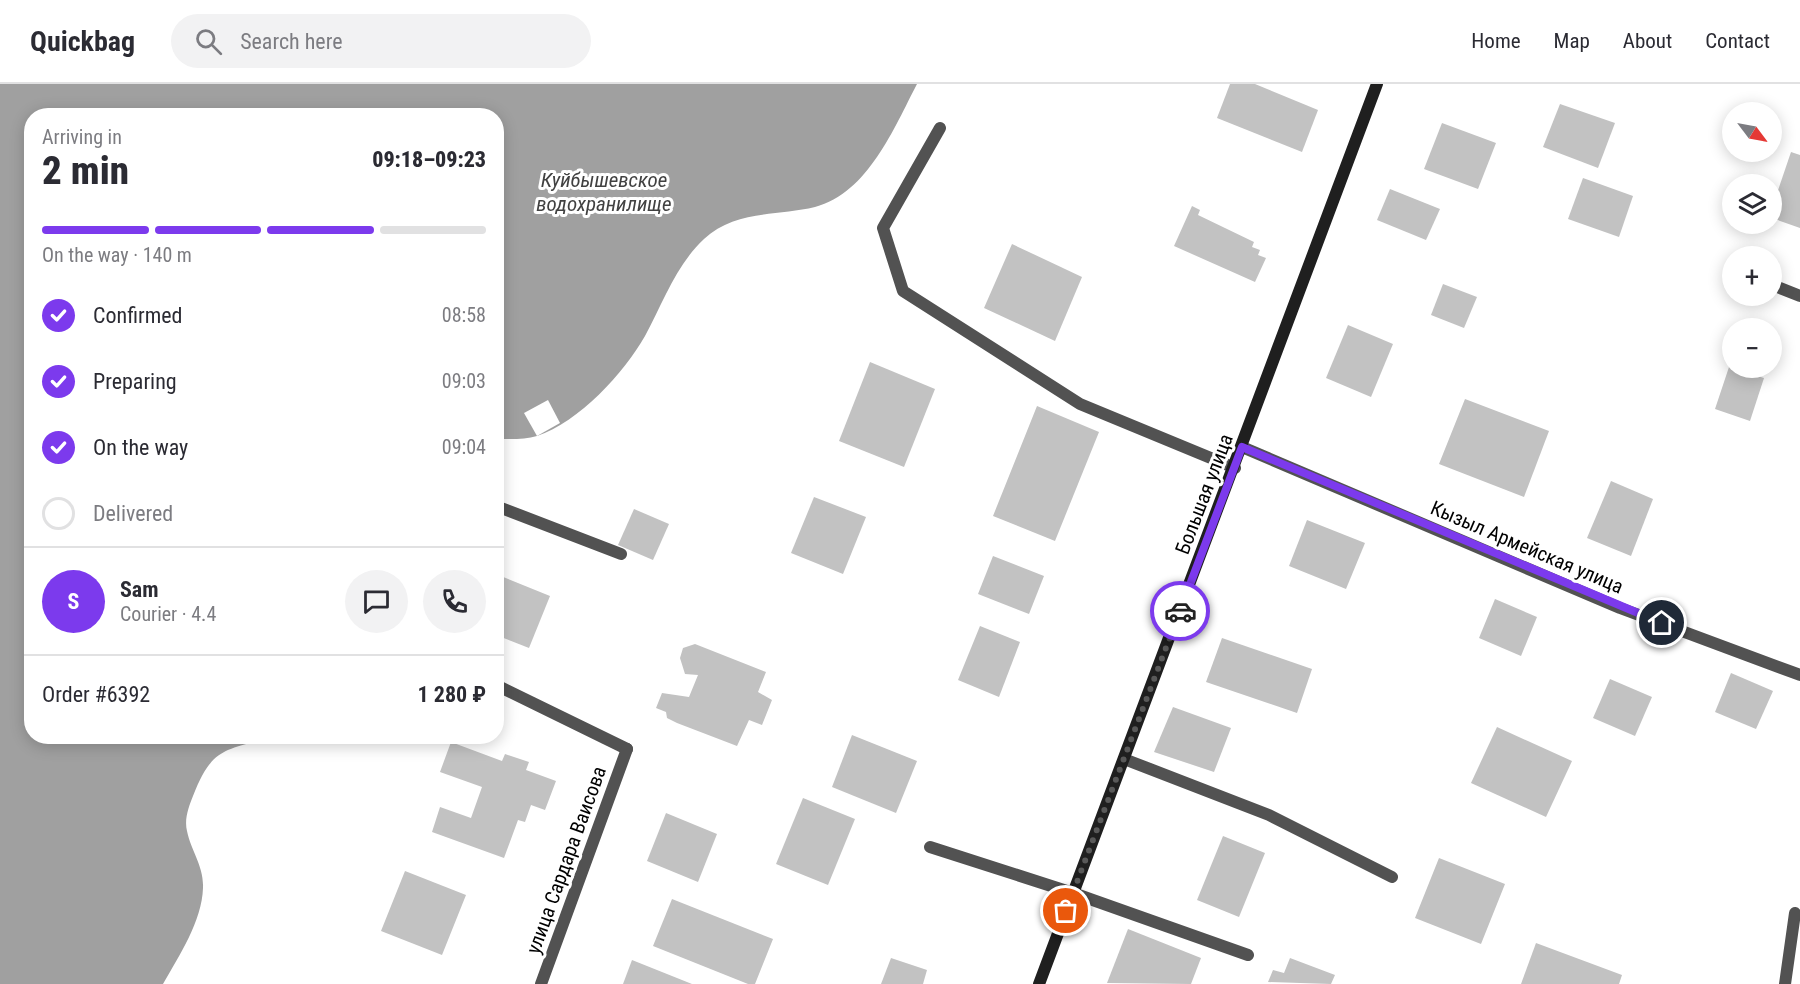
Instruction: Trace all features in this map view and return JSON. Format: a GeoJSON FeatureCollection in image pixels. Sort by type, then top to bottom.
{"type":"FeatureCollection","features":[{"type":"Feature","properties":{"kind":"street","name":"Большая улица"},"geometry":{"type":"LineString","coordinates":[[1039,984],[1377,84]]}},
{"type":"Feature","properties":{"kind":"street"},"geometry":{"type":"LineString","coordinates":[[940,128],[883,228],[903,291],[1080,404],[1234,468]]}},
{"type":"Feature","properties":{"kind":"street"},"geometry":{"type":"LineString","coordinates":[[1782,289],[1800,296]]}},
{"type":"Feature","properties":{"kind":"street","name":"Кызыл Армейская улица"},"geometry":{"type":"LineString","coordinates":[[1242,447],[1620,608],[1800,673]]}},
{"type":"Feature","properties":{"kind":"street"},"geometry":{"type":"LineString","coordinates":[[504,509],[621,554]]}},
{"type":"Feature","properties":{"kind":"street","name":"улица Сардара Ваисова"},"geometry":{"type":"LineString","coordinates":[[504,689],[627,749],[541,984]]}},
{"type":"Feature","properties":{"kind":"street"},"geometry":{"type":"LineString","coordinates":[[1124,759],[1269,814],[1392,877]]}},
{"type":"Feature","properties":{"kind":"street"},"geometry":{"type":"LineString","coordinates":[[930,847],[1073,893],[1248,955]]}},
{"type":"Feature","properties":{"kind":"street"},"geometry":{"type":"LineString","coordinates":[[1785,984],[1795,913]]}},
{"type":"Feature","properties":{"kind":"water","name":"Куйбышевское водохранилище"},"geometry":{"type":"Polygon","coordinates":[[[0,84],[917,84],[889,139],[864,174],[850,188],[834,200],[815,207],[729,223],[704,239],[686,260],[636,350],[599,395],[569,420],[553,429],[537,436],[517,439],[504,439],[504,108],[24,108],[24,744],[246,744],[222,753],[214,759],[200,780],[190,804],[186,826],[203,880],[202,900],[189,938],[163,984],[0,984],[0,84]]]}},
{"type":"Feature","properties":{"kind":"pier"},"geometry":{"type":"Polygon","coordinates":[[[548,400],[560,423],[537,436],[524,413],[548,400]]]}},
{"type":"Feature","properties":{"kind":"building"},"geometry":{"type":"Polygon","coordinates":[[[1230,84],[1255,84],[1318,110],[1302,152],[1217,118],[1230,84]]]}},
{"type":"Feature","properties":{"kind":"building"},"geometry":{"type":"Polygon","coordinates":[[[1560,104],[1615,123],[1598,168],[1543,147],[1560,104]]]}},
{"type":"Feature","properties":{"kind":"building"},"geometry":{"type":"Polygon","coordinates":[[[1442,123],[1496,143],[1478,189],[1424,169],[1442,123]]]}},
{"type":"Feature","properties":{"kind":"building"},"geometry":{"type":"Polygon","coordinates":[[[1791,152],[1800,155],[1800,228],[1782,222],[1782,179],[1791,152]]]}},
{"type":"Feature","properties":{"kind":"building"},"geometry":{"type":"Polygon","coordinates":[[[1583,178],[1633,196],[1619,237],[1568,219],[1583,178]]]}},
{"type":"Feature","properties":{"kind":"building"},"geometry":{"type":"Polygon","coordinates":[[[1390,189],[1440,209],[1426,240],[1377,220],[1390,189]]]}},
{"type":"Feature","properties":{"kind":"building"},"geometry":{"type":"Polygon","coordinates":[[[1192,206],[1200,210],[1198,215],[1254,242],[1252,247],[1260,250],[1258,255],[1266,258],[1255,282],[1174,246],[1192,206]]]}},
{"type":"Feature","properties":{"kind":"building"},"geometry":{"type":"Polygon","coordinates":[[[1012,244],[1082,277],[1055,341],[984,308],[1012,244]]]}},
{"type":"Feature","properties":{"kind":"building"},"geometry":{"type":"Polygon","coordinates":[[[1443,284],[1477,297],[1464,328],[1431,315],[1443,284]]]}},
{"type":"Feature","properties":{"kind":"building"},"geometry":{"type":"Polygon","coordinates":[[[1348,325],[1393,344],[1371,397],[1326,378],[1348,325]]]}},
{"type":"Feature","properties":{"kind":"building"},"geometry":{"type":"Polygon","coordinates":[[[870,362],[935,389],[904,467],[839,441],[870,362]]]}},
{"type":"Feature","properties":{"kind":"building"},"geometry":{"type":"Polygon","coordinates":[[[1725,378],[1764,378],[1750,421],[1715,409],[1725,378]]]}},
{"type":"Feature","properties":{"kind":"building"},"geometry":{"type":"Polygon","coordinates":[[[1465,399],[1549,431],[1524,497],[1439,464],[1465,399]]]}},
{"type":"Feature","properties":{"kind":"building"},"geometry":{"type":"Polygon","coordinates":[[[1037,406],[1099,432],[1055,541],[993,516],[1037,406]]]}},
{"type":"Feature","properties":{"kind":"building"},"geometry":{"type":"Polygon","coordinates":[[[1611,481],[1653,499],[1631,556],[1587,538],[1611,481]]]}},
{"type":"Feature","properties":{"kind":"building"},"geometry":{"type":"Polygon","coordinates":[[[814,497],[866,517],[843,574],[791,553],[814,497]]]}},
{"type":"Feature","properties":{"kind":"building"},"geometry":{"type":"Polygon","coordinates":[[[634,509],[669,524],[653,560],[618,545],[634,509]]]}},
{"type":"Feature","properties":{"kind":"building"},"geometry":{"type":"Polygon","coordinates":[[[1307,520],[1365,543],[1346,589],[1289,566],[1307,520]]]}},
{"type":"Feature","properties":{"kind":"building"},"geometry":{"type":"Polygon","coordinates":[[[993,556],[1044,576],[1029,614],[978,594],[993,556]]]}},
{"type":"Feature","properties":{"kind":"building"},"geometry":{"type":"Polygon","coordinates":[[[504,577],[550,596],[529,648],[504,638],[504,577]]]}},
{"type":"Feature","properties":{"kind":"building"},"geometry":{"type":"Polygon","coordinates":[[[1495,599],[1537,617],[1521,656],[1479,638],[1495,599]]]}},
{"type":"Feature","properties":{"kind":"building"},"geometry":{"type":"Polygon","coordinates":[[[980,626],[1020,642],[999,697],[958,680],[980,626]]]}},
{"type":"Feature","properties":{"kind":"building"},"geometry":{"type":"Polygon","coordinates":[[[1222,638],[1312,669],[1297,713],[1206,682],[1222,638]]]}},
{"type":"Feature","properties":{"kind":"building"},"geometry":{"type":"Polygon","coordinates":[[[695,644],[766,672],[758,692],[772,700],[762,725],[749,720],[737,746],[677,723],[667,718],[666,712],[656,708],[662,693],[689,697],[698,675],[685,674],[680,658],[683,648],[695,644]]]}},
{"type":"Feature","properties":{"kind":"building"},"geometry":{"type":"Polygon","coordinates":[[[1731,673],[1773,691],[1756,729],[1715,712],[1731,673]]]}},
{"type":"Feature","properties":{"kind":"building"},"geometry":{"type":"Polygon","coordinates":[[[1610,679],[1652,697],[1635,736],[1593,718],[1610,679]]]}},
{"type":"Feature","properties":{"kind":"building"},"geometry":{"type":"Polygon","coordinates":[[[1173,707],[1231,728],[1214,772],[1154,752],[1173,707]]]}},
{"type":"Feature","properties":{"kind":"building"},"geometry":{"type":"Polygon","coordinates":[[[1497,727],[1572,761],[1546,817],[1471,783],[1497,727]]]}},
{"type":"Feature","properties":{"kind":"building"},"geometry":{"type":"Polygon","coordinates":[[[852,735],[917,761],[896,813],[832,787],[852,735]]]}},
{"type":"Feature","properties":{"kind":"building"},"geometry":{"type":"Polygon","coordinates":[[[450,744],[456,744],[502,761],[505,754],[529,762],[526,770],[556,781],[545,810],[531,805],[525,822],[518,820],[504,858],[432,832],[440,807],[471,818],[482,787],[440,772],[450,744]]]}},
{"type":"Feature","properties":{"kind":"building"},"geometry":{"type":"Polygon","coordinates":[[[803,798],[855,819],[828,885],[776,864],[803,798]]]}},
{"type":"Feature","properties":{"kind":"building"},"geometry":{"type":"Polygon","coordinates":[[[666,813],[717,834],[698,882],[647,861],[666,813]]]}},
{"type":"Feature","properties":{"kind":"building"},"geometry":{"type":"Polygon","coordinates":[[[1223,836],[1265,853],[1239,917],[1197,900],[1223,836]]]}},
{"type":"Feature","properties":{"kind":"building"},"geometry":{"type":"Polygon","coordinates":[[[1439,858],[1505,884],[1481,944],[1415,918],[1439,858]]]}},
{"type":"Feature","properties":{"kind":"building"},"geometry":{"type":"Polygon","coordinates":[[[405,871],[466,895],[442,955],[381,931],[405,871]]]}},
{"type":"Feature","properties":{"kind":"building"},"geometry":{"type":"Polygon","coordinates":[[[672,899],[773,939],[755,984],[748,984],[653,946],[672,899]]]}},
{"type":"Feature","properties":{"kind":"building"},"geometry":{"type":"Polygon","coordinates":[[[1128,929],[1201,958],[1191,984],[1107,983],[1128,929]]]}},
{"type":"Feature","properties":{"kind":"building"},"geometry":{"type":"Polygon","coordinates":[[[1536,943],[1622,975],[1619,984],[1521,984],[1536,943]]]}},
{"type":"Feature","properties":{"kind":"building"},"geometry":{"type":"Polygon","coordinates":[[[891,958],[927,970],[923,984],[881,984],[891,958]]]}},
{"type":"Feature","properties":{"kind":"building"},"geometry":{"type":"Polygon","coordinates":[[[1290,958],[1335,975],[1331,984],[1268,982],[1273,970],[1284,973],[1290,958]]]}},
{"type":"Feature","properties":{"kind":"building"},"geometry":{"type":"Polygon","coordinates":[[[632,960],[692,984],[623,984],[632,960]]]}},
{"type":"Feature","properties":{"kind":"way so far"},"geometry":{"type":"LineString","coordinates":[[1066,911],[1180,611]]}},
{"type":"Feature","properties":{"kind":"route"},"geometry":{"type":"LineString","coordinates":[[1180,611],[1242,447],[1620,608],[1662,623]]}}]}
